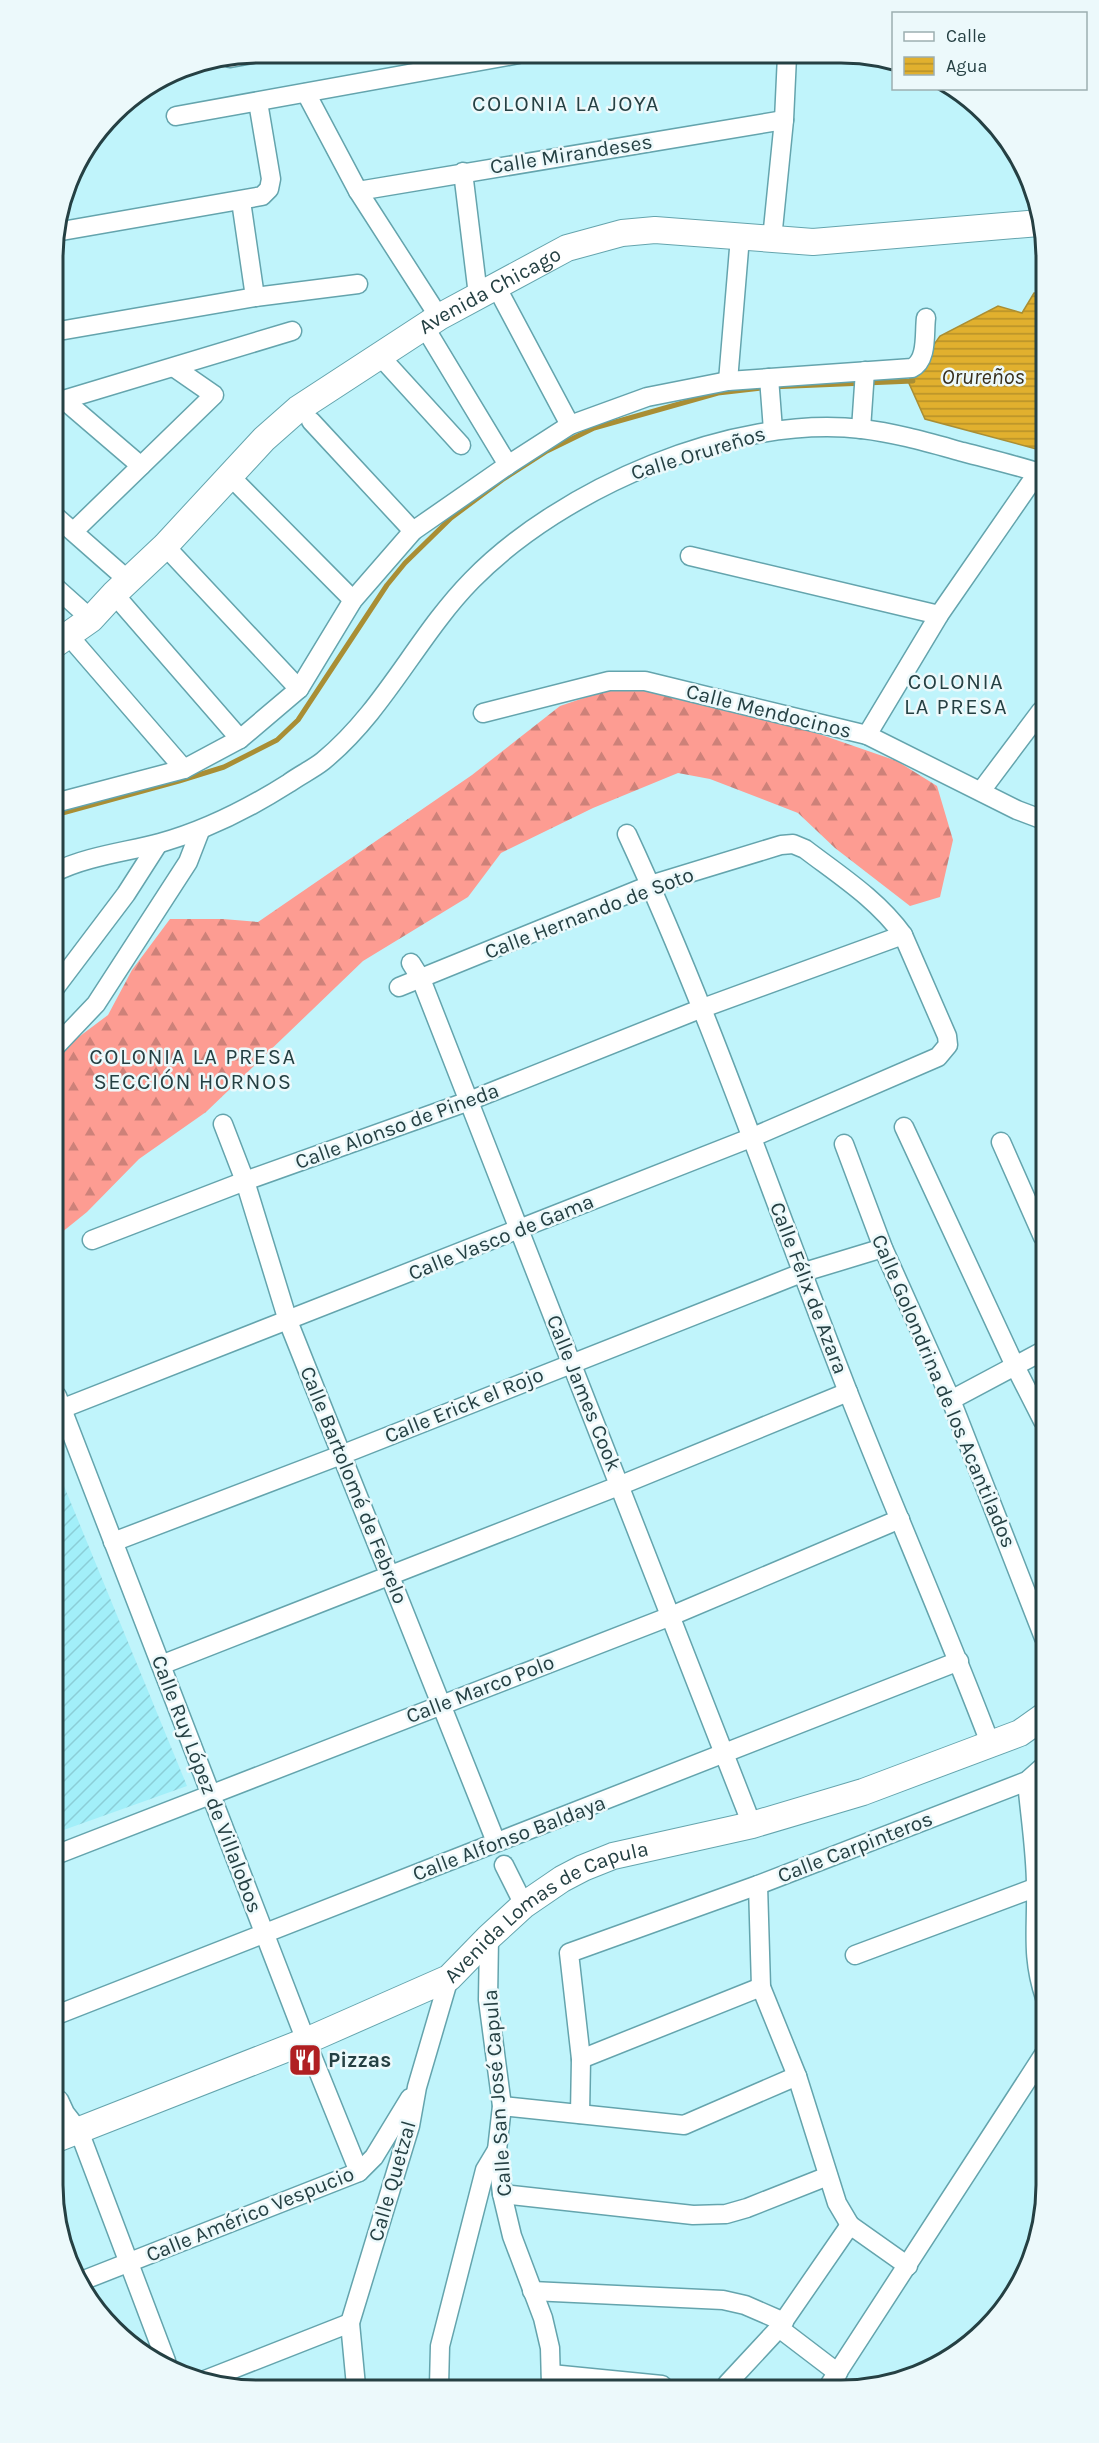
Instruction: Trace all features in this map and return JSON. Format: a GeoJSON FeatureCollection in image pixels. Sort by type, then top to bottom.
{"type":"FeatureCollection","features":[{"type":"Feature","properties":{"kind":"street"},"geometry":{"type":"LineString","coordinates":[[176,116],[470,63]]}},
{"type":"Feature","properties":{"kind":"street"},"geometry":{"type":"LineString","coordinates":[[772,239],[784,120],[787,63]]}},
{"type":"Feature","properties":{"kind":"street"},"geometry":{"type":"LineString","coordinates":[[306,93],[508,465]]}},
{"type":"Feature","properties":{"kind":"street"},"geometry":{"type":"LineString","coordinates":[[65,230],[262,196],[269,189],[271,179],[258,102]]}},
{"type":"Feature","properties":{"kind":"street","name":"Calle Mirandeses"},"geometry":{"type":"LineString","coordinates":[[358,190],[784,120]]}},
{"type":"Feature","properties":{"kind":"street"},"geometry":{"type":"LineString","coordinates":[[463,172],[487,291],[570,424]]}},
{"type":"Feature","properties":{"kind":"street"},"geometry":{"type":"LineString","coordinates":[[241,201],[255,297]]}},
{"type":"Feature","properties":{"kind":"street","name":"Avenida Chicago"},"geometry":{"type":"LineString","coordinates":[[63,640],[91,619],[165,546],[264,439],[298,409],[432,322],[567,248],[622,233],[654,230],[813,242],[1032,224]]}},
{"type":"Feature","properties":{"kind":"street"},"geometry":{"type":"LineString","coordinates":[[728,381],[740,237]]}},
{"type":"Feature","properties":{"kind":"street"},"geometry":{"type":"LineString","coordinates":[[63,330],[255,297],[358,284]]}},
{"type":"Feature","properties":{"kind":"street"},"geometry":{"type":"LineString","coordinates":[[63,801],[184,769],[240,739],[299,689],[353,600],[413,531],[570,424],[647,397],[728,381],[912,368],[917,365],[922,356],[926,318]]}},
{"type":"Feature","properties":{"kind":"street"},"geometry":{"type":"LineString","coordinates":[[63,401],[292,331]]}},
{"type":"Feature","properties":{"kind":"street"},"geometry":{"type":"LineString","coordinates":[[380,355],[460,445]]}},
{"type":"Feature","properties":{"kind":"street"},"geometry":{"type":"LineString","coordinates":[[74,531],[214,395],[175,368]]}},
{"type":"Feature","properties":{"kind":"street"},"geometry":{"type":"LineString","coordinates":[[861,428],[865,372]]}},
{"type":"Feature","properties":{"kind":"street"},"geometry":{"type":"LineString","coordinates":[[769,379],[773,429]]}},
{"type":"Feature","properties":{"kind":"street"},"geometry":{"type":"LineString","coordinates":[[63,405],[141,466]]}},
{"type":"Feature","properties":{"kind":"street"},"geometry":{"type":"LineString","coordinates":[[311,421],[413,531]]}},
{"type":"Feature","properties":{"kind":"street","name":"Calle Orureños"},"geometry":{"type":"LineString","coordinates":[[63,869],[200,831],[254,806],[323,761],[374,710],[438,621],[472,580],[527,532],[574,501],[636,470],[773,429],[861,428],[911,438],[1036,472]]}},
{"type":"Feature","properties":{"kind":"street"},"geometry":{"type":"LineString","coordinates":[[231,477],[353,600]]}},
{"type":"Feature","properties":{"kind":"street"},"geometry":{"type":"LineString","coordinates":[[867,735],[939,615],[1036,477]]}},
{"type":"Feature","properties":{"kind":"street"},"geometry":{"type":"LineString","coordinates":[[63,522],[74,531],[121,588],[240,739]]}},
{"type":"Feature","properties":{"kind":"street"},"geometry":{"type":"LineString","coordinates":[[165,546],[299,689]]}},
{"type":"Feature","properties":{"kind":"street"},"geometry":{"type":"LineString","coordinates":[[690,556],[939,615]]}},
{"type":"Feature","properties":{"kind":"street"},"geometry":{"type":"LineString","coordinates":[[63,594],[91,619]]}},
{"type":"Feature","properties":{"kind":"street"},"geometry":{"type":"LineString","coordinates":[[63,642],[184,769]]}},
{"type":"Feature","properties":{"kind":"street","name":"Calle Mendocinos"},"geometry":{"type":"LineString","coordinates":[[483,713],[609,681],[645,681],[867,735],[1017,810],[1036,817]]}},
{"type":"Feature","properties":{"kind":"street"},"geometry":{"type":"LineString","coordinates":[[981,791],[1036,718]]}},
{"type":"Feature","properties":{"kind":"street"},"geometry":{"type":"LineString","coordinates":[[63,1039],[96,1004],[188,862],[200,831]]}},
{"type":"Feature","properties":{"kind":"street","name":"Calle Félix de Azara"},"geometry":{"type":"LineString","coordinates":[[627,834],[753,1137],[848,1392],[959,1661],[990,1743]]}},
{"type":"Feature","properties":{"kind":"street"},"geometry":{"type":"LineString","coordinates":[[63,979],[126,894],[158,844]]}},
{"type":"Feature","properties":{"kind":"street","name":"Calle Hernando de Soto"},"geometry":{"type":"LineString","coordinates":[[399,987],[650,885],[781,845],[793,844],[805,849],[882,908],[903,935]]}},
{"type":"Feature","properties":{"kind":"street","name":"Calle Alonso de Pineda"},"geometry":{"type":"LineString","coordinates":[[92,1240],[245,1181],[469,1101],[700,1009],[903,935]]}},
{"type":"Feature","properties":{"kind":"street","name":"Calle Vasco de Gama"},"geometry":{"type":"LineString","coordinates":[[63,1401],[288,1321],[753,1137],[938,1057],[948,1045],[947,1036],[903,935]]}},
{"type":"Feature","properties":{"kind":"street","name":"Calle James Cook"},"geometry":{"type":"LineString","coordinates":[[411,963],[421,979],[621,1485],[752,1825]]}},
{"type":"Feature","properties":{"kind":"street","name":"Calle Bartolomé de Febrelo"},"geometry":{"type":"LineString","coordinates":[[223,1124],[245,1181],[288,1321],[496,1842]]}},
{"type":"Feature","properties":{"kind":"street"},"geometry":{"type":"LineString","coordinates":[[904,1127],[1036,1407]]}},
{"type":"Feature","properties":{"kind":"street"},"geometry":{"type":"LineString","coordinates":[[1001,1142],[1036,1221]]}},
{"type":"Feature","properties":{"kind":"street","name":"Calle Golondrina de los Acantilados"},"geometry":{"type":"LineString","coordinates":[[844,1144],[883,1248],[951,1400],[1036,1618]]}},
{"type":"Feature","properties":{"kind":"street","name":"Calle Erick el Rojo"},"geometry":{"type":"LineString","coordinates":[[113,1542],[341,1455],[804,1272],[883,1248]]}},
{"type":"Feature","properties":{"kind":"street"},"geometry":{"type":"LineString","coordinates":[[951,1400],[1036,1355]]}},
{"type":"Feature","properties":{"kind":"street"},"geometry":{"type":"LineString","coordinates":[[161,1665],[621,1485],[848,1392]]}},
{"type":"Feature","properties":{"kind":"street","name":"Calle Ruy López de Villalobos"},"geometry":{"type":"LineString","coordinates":[[63,1412],[306,2041],[359,2172]]}},
{"type":"Feature","properties":{"kind":"street","name":"Calle Marco Polo"},"geometry":{"type":"LineString","coordinates":[[63,1852],[671,1616],[900,1519]]}},
{"type":"Feature","properties":{"kind":"street","name":"Calle Alfonso Baldaya"},"geometry":{"type":"LineString","coordinates":[[63,2012],[959,1661]]}},
{"type":"Feature","properties":{"kind":"street","name":"Avenida Lomas de Capula"},"geometry":{"type":"LineString","coordinates":[[69,2135],[306,2041],[449,1978],[524,1905],[562,1879],[613,1856],[752,1825],[863,1792],[1020,1733],[1036,1722]]}},
{"type":"Feature","properties":{"kind":"street","name":"Calle Carpinteros"},"geometry":{"type":"LineString","coordinates":[[850,2224],[837,2204],[797,2076],[761,1987],[758,1885],[1027,1781],[1036,1774]]}},
{"type":"Feature","properties":{"kind":"street"},"geometry":{"type":"LineString","coordinates":[[1027,1781],[1036,1887],[1034,1938],[1036,1957]]}},
{"type":"Feature","properties":{"kind":"street"},"geometry":{"type":"LineString","coordinates":[[504,1864],[524,1905]]}},
{"type":"Feature","properties":{"kind":"street"},"geometry":{"type":"LineString","coordinates":[[580,2114],[581,2060],[569,1953],[758,1885]]}},
{"type":"Feature","properties":{"kind":"street"},"geometry":{"type":"LineString","coordinates":[[855,1955],[1036,1887]]}},
{"type":"Feature","properties":{"kind":"street","name":"Calle San José Capula"},"geometry":{"type":"LineString","coordinates":[[489,1937],[488,2000],[502,2106],[497,2150],[502,2194],[512,2236],[543,2318],[550,2348],[551,2380]]}},
{"type":"Feature","properties":{"kind":"street","name":"Calle Quetzal"},"geometry":{"type":"LineString","coordinates":[[355,2380],[350,2323],[410,2126],[417,2087],[449,1978]]}},
{"type":"Feature","properties":{"kind":"street"},"geometry":{"type":"LineString","coordinates":[[581,2060],[761,1987]]}},
{"type":"Feature","properties":{"kind":"street"},"geometry":{"type":"LineString","coordinates":[[532,2290],[723,2300],[745,2305],[782,2325],[834,2378],[1036,2066]]}},
{"type":"Feature","properties":{"kind":"street"},"geometry":{"type":"LineString","coordinates":[[502,2106],[684,2125],[797,2076]]}},
{"type":"Feature","properties":{"kind":"street","name":"Calle Américo Vespucio"},"geometry":{"type":"LineString","coordinates":[[87,2279],[359,2172],[374,2157],[417,2087]]}},
{"type":"Feature","properties":{"kind":"street"},"geometry":{"type":"LineString","coordinates":[[63,2109],[69,2135],[129,2262],[164,2356]]}},
{"type":"Feature","properties":{"kind":"street"},"geometry":{"type":"LineString","coordinates":[[440,2380],[440,2346],[485,2170],[497,2150]]}},
{"type":"Feature","properties":{"kind":"street"},"geometry":{"type":"LineString","coordinates":[[502,2194],[693,2215],[726,2214],[828,2176]]}},
{"type":"Feature","properties":{"kind":"street"},"geometry":{"type":"LineString","coordinates":[[731,2380],[782,2325],[850,2224],[908,2266]]}},
{"type":"Feature","properties":{"kind":"street"},"geometry":{"type":"LineString","coordinates":[[217,2375],[350,2323]]}},
{"type":"Feature","properties":{"kind":"shaded area"},"geometry":{"type":"Polygon","coordinates":[[[63,1484],[187,1786],[63,1830],[63,1484]]]}},
{"type":"Feature","properties":{"kind":"green space"},"geometry":{"type":"Polygon","coordinates":[[[619,686],[727,705],[897,761],[937,786],[953,840],[940,897],[910,906],[835,848],[798,813],[710,779],[678,773],[593,808],[501,853],[468,897],[363,961],[206,1112],[139,1159],[87,1212],[63,1231],[63,1049],[108,1015],[132,970],[170,919],[223,919],[258,922],[472,775],[560,706],[619,686]]]}},
{"type":"Feature","properties":{"kind":"water","name":"Orureños"},"geometry":{"type":"Polygon","coordinates":[[[1036,293],[1036,449],[925,419],[908,381],[940,336],[998,306],[1022,313],[1036,293]]]}},
{"type":"Feature","properties":{"kind":"waterway"},"geometry":{"type":"LineString","coordinates":[[63,813],[224,767],[277,740],[298,720],[387,585],[405,563],[451,518],[502,480],[547,451],[594,428],[718,393],[770,387],[913,381]]}},
{"type":"Feature","properties":{"kind":"place","name":"Pizzas"},"geometry":{"type":"Point","coordinates":[305,2060]}},
{"type":"Feature","properties":{"kind":"district","name":"COLONIA LA JOYA"},"geometry":{"type":"Point","coordinates":[566,104]}},
{"type":"Feature","properties":{"kind":"district","name":"COLONIA LA PRESA"},"geometry":{"type":"Point","coordinates":[956,694]}},
{"type":"Feature","properties":{"kind":"district","name":"COLONIA LA PRESA SECCIÓN HORNOS"},"geometry":{"type":"Point","coordinates":[193,1070]}}]}
